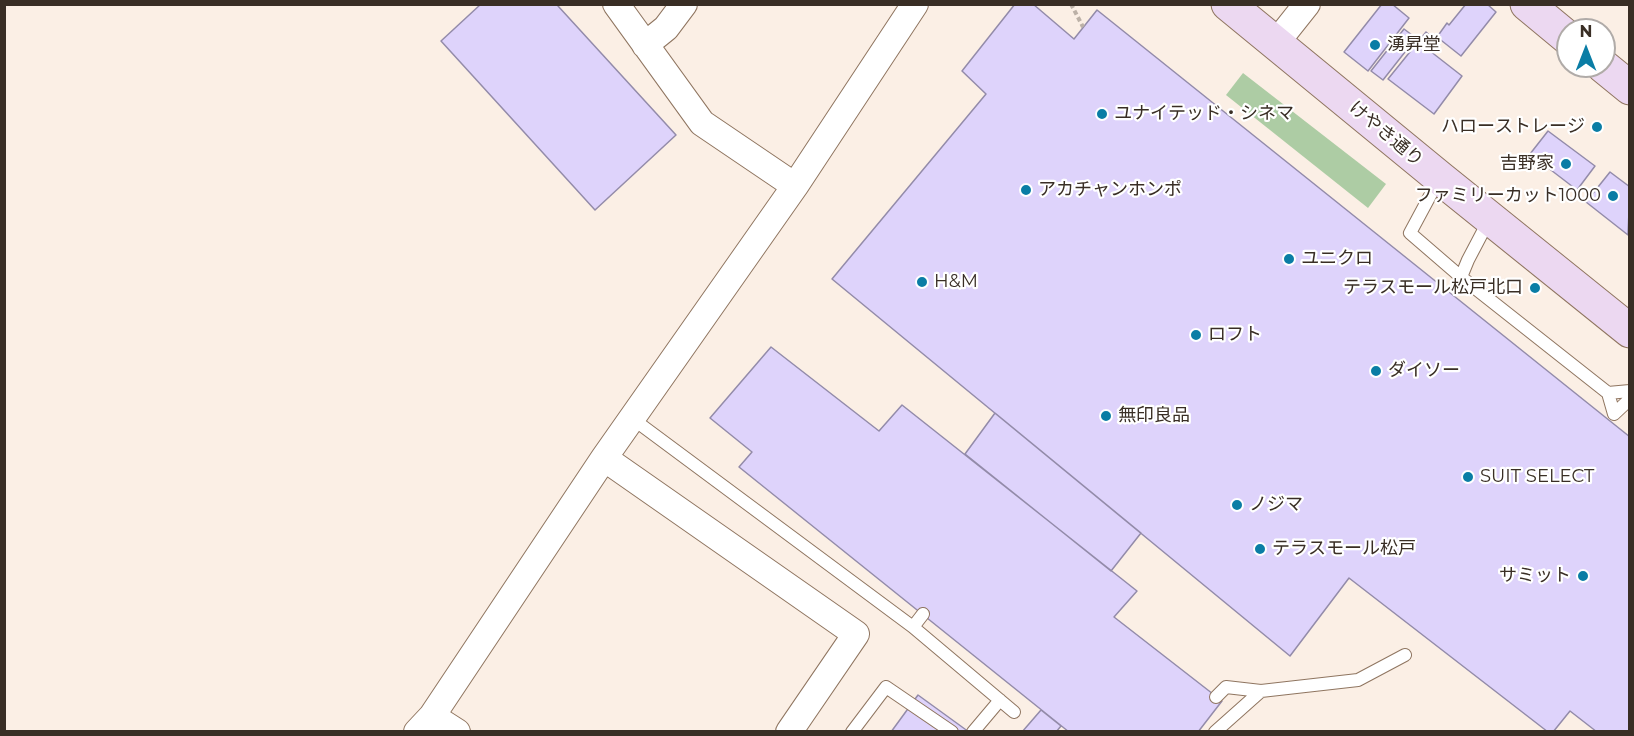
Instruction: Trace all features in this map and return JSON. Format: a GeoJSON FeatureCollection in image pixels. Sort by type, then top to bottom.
{"type":"FeatureCollection","features":[{"type":"Feature","properties":{"kind":"street"},"geometry":{"type":"LineString","coordinates":[[616,4],[702,123],[795,186]]}},
{"type":"Feature","properties":{"kind":"street"},"geometry":{"type":"LineString","coordinates":[[645,45],[666,28],[684,4]]}},
{"type":"Feature","properties":{"kind":"street"},"geometry":{"type":"LineString","coordinates":[[458,732],[424,724],[604,458],[795,186],[915,4]]}},
{"type":"Feature","properties":{"kind":"street","name":"けやき通り"},"geometry":{"type":"LineString","coordinates":[[1228,4],[1490,219],[1625,318]]}},
{"type":"Feature","properties":{"kind":"street"},"geometry":{"type":"LineString","coordinates":[[1276,43],[1307,4]]}},
{"type":"Feature","properties":{"kind":"street"},"geometry":{"type":"LineString","coordinates":[[1527,4],[1556,28]]}},
{"type":"Feature","properties":{"kind":"street"},"geometry":{"type":"LineString","coordinates":[[1616,77],[1629,88]]}},
{"type":"Feature","properties":{"kind":"street"},"geometry":{"type":"LineString","coordinates":[[604,458],[856,634],[789,732]]}},
{"type":"Feature","properties":{"kind":"lane"},"geometry":{"type":"LineString","coordinates":[[1440,178],[1410,233],[1461,277],[1608,393],[1614,414],[1629,399]]}},
{"type":"Feature","properties":{"kind":"lane"},"geometry":{"type":"LineString","coordinates":[[1461,277],[1490,219]]}},
{"type":"Feature","properties":{"kind":"lane"},"geometry":{"type":"LineString","coordinates":[[1608,393],[1629,391]]}},
{"type":"Feature","properties":{"kind":"lane"},"geometry":{"type":"LineString","coordinates":[[633,419],[913,627],[1014,712]]}},
{"type":"Feature","properties":{"kind":"lane"},"geometry":{"type":"LineString","coordinates":[[913,627],[922,614]]}},
{"type":"Feature","properties":{"kind":"lane"},"geometry":{"type":"LineString","coordinates":[[1216,697],[1226,687],[1261,691],[1358,680],[1405,656]]}},
{"type":"Feature","properties":{"kind":"lane"},"geometry":{"type":"LineString","coordinates":[[852,732],[886,687],[952,732]]}},
{"type":"Feature","properties":{"kind":"lane"},"geometry":{"type":"LineString","coordinates":[[1215,732],[1261,691]]}},
{"type":"Feature","properties":{"kind":"lane"},"geometry":{"type":"LineString","coordinates":[[973,732],[1000,700]]}},
{"type":"Feature","properties":{"kind":"path"},"geometry":{"type":"LineString","coordinates":[[1071,4],[1083,27]]}},
{"type":"Feature","properties":{"kind":"green space"},"geometry":{"type":"Polygon","coordinates":[[[1243,73],[1386,184],[1368,208],[1226,95],[1243,73]]]}},
{"type":"Feature","properties":{"kind":"building"},"geometry":{"type":"Polygon","coordinates":[[[481,4],[559,4],[558,6],[676,135],[595,210],[441,41],[481,4]]]}},
{"type":"Feature","properties":{"kind":"building"},"geometry":{"type":"Polygon","coordinates":[[[1015,4],[1033,4],[1074,39],[1097,10],[1630,437],[1629,732],[1597,732],[1570,711],[1553,732],[1548,732],[1349,578],[1290,656],[832,279],[986,94],[962,71],[1015,4]]]}},
{"type":"Feature","properties":{"kind":"building"},"geometry":{"type":"Polygon","coordinates":[[[1382,4],[1392,4],[1409,18],[1368,71],[1344,52],[1382,4]]]}},
{"type":"Feature","properties":{"kind":"building"},"geometry":{"type":"Polygon","coordinates":[[[1466,4],[1487,4],[1496,12],[1461,56],[1437,37],[1466,4]]]}},
{"type":"Feature","properties":{"kind":"building"},"geometry":{"type":"Polygon","coordinates":[[[1404,29],[1416,38],[1383,80],[1371,71],[1404,29]]]}},
{"type":"Feature","properties":{"kind":"building"},"geometry":{"type":"Polygon","coordinates":[[[1426,32],[1438,42],[1430,51],[1462,76],[1434,114],[1388,79],[1426,32]]]}},
{"type":"Feature","properties":{"kind":"building"},"geometry":{"type":"Polygon","coordinates":[[[1548,131],[1595,166],[1577,190],[1530,154],[1548,131]]]}},
{"type":"Feature","properties":{"kind":"building"},"geometry":{"type":"Polygon","coordinates":[[[1610,172],[1630,187],[1628,235],[1586,202],[1610,172]]]}},
{"type":"Feature","properties":{"kind":"building"},"geometry":{"type":"Polygon","coordinates":[[[771,347],[879,431],[902,405],[1137,591],[1114,617],[1222,701],[1198,732],[1069,732],[739,467],[752,452],[710,418],[771,347]]]}},
{"type":"Feature","properties":{"kind":"building"},"geometry":{"type":"Polygon","coordinates":[[[995,413],[1141,533],[1111,571],[965,454],[995,413]]]}},
{"type":"Feature","properties":{"kind":"building"},"geometry":{"type":"Polygon","coordinates":[[[918,695],[969,732],[891,732],[918,695]]]}},
{"type":"Feature","properties":{"kind":"building"},"geometry":{"type":"Polygon","coordinates":[[[1041,710],[1061,726],[1056,732],[1022,732],[1041,710]]]}},
{"type":"Feature","properties":{"kind":"place","name":"湧昇堂"},"geometry":{"type":"Point","coordinates":[1375,45]}},
{"type":"Feature","properties":{"kind":"place","name":"ユナイテッド・シネマ"},"geometry":{"type":"Point","coordinates":[1102,114]}},
{"type":"Feature","properties":{"kind":"place","name":"ハローストレージ"},"geometry":{"type":"Point","coordinates":[1597,127]}},
{"type":"Feature","properties":{"kind":"place","name":"吉野家"},"geometry":{"type":"Point","coordinates":[1566,164]}},
{"type":"Feature","properties":{"kind":"place","name":"アカチャンホンポ"},"geometry":{"type":"Point","coordinates":[1026,190]}},
{"type":"Feature","properties":{"kind":"place","name":"ファミリーカット1000"},"geometry":{"type":"Point","coordinates":[1613,196]}},
{"type":"Feature","properties":{"kind":"place","name":"ユニクロ"},"geometry":{"type":"Point","coordinates":[1289,259]}},
{"type":"Feature","properties":{"kind":"place","name":"H&M"},"geometry":{"type":"Point","coordinates":[922,282]}},
{"type":"Feature","properties":{"kind":"place","name":"テラスモール松戸北口"},"geometry":{"type":"Point","coordinates":[1535,288]}},
{"type":"Feature","properties":{"kind":"place","name":"ロフト"},"geometry":{"type":"Point","coordinates":[1196,335]}},
{"type":"Feature","properties":{"kind":"place","name":"ダイソー"},"geometry":{"type":"Point","coordinates":[1376,371]}},
{"type":"Feature","properties":{"kind":"place","name":"無印良品"},"geometry":{"type":"Point","coordinates":[1106,416]}},
{"type":"Feature","properties":{"kind":"place","name":"SUIT SELECT"},"geometry":{"type":"Point","coordinates":[1468,477]}},
{"type":"Feature","properties":{"kind":"place","name":"ノジマ"},"geometry":{"type":"Point","coordinates":[1237,505]}},
{"type":"Feature","properties":{"kind":"place","name":"テラスモール松戸"},"geometry":{"type":"Point","coordinates":[1260,549]}},
{"type":"Feature","properties":{"kind":"place","name":"サミット"},"geometry":{"type":"Point","coordinates":[1583,576]}}]}
